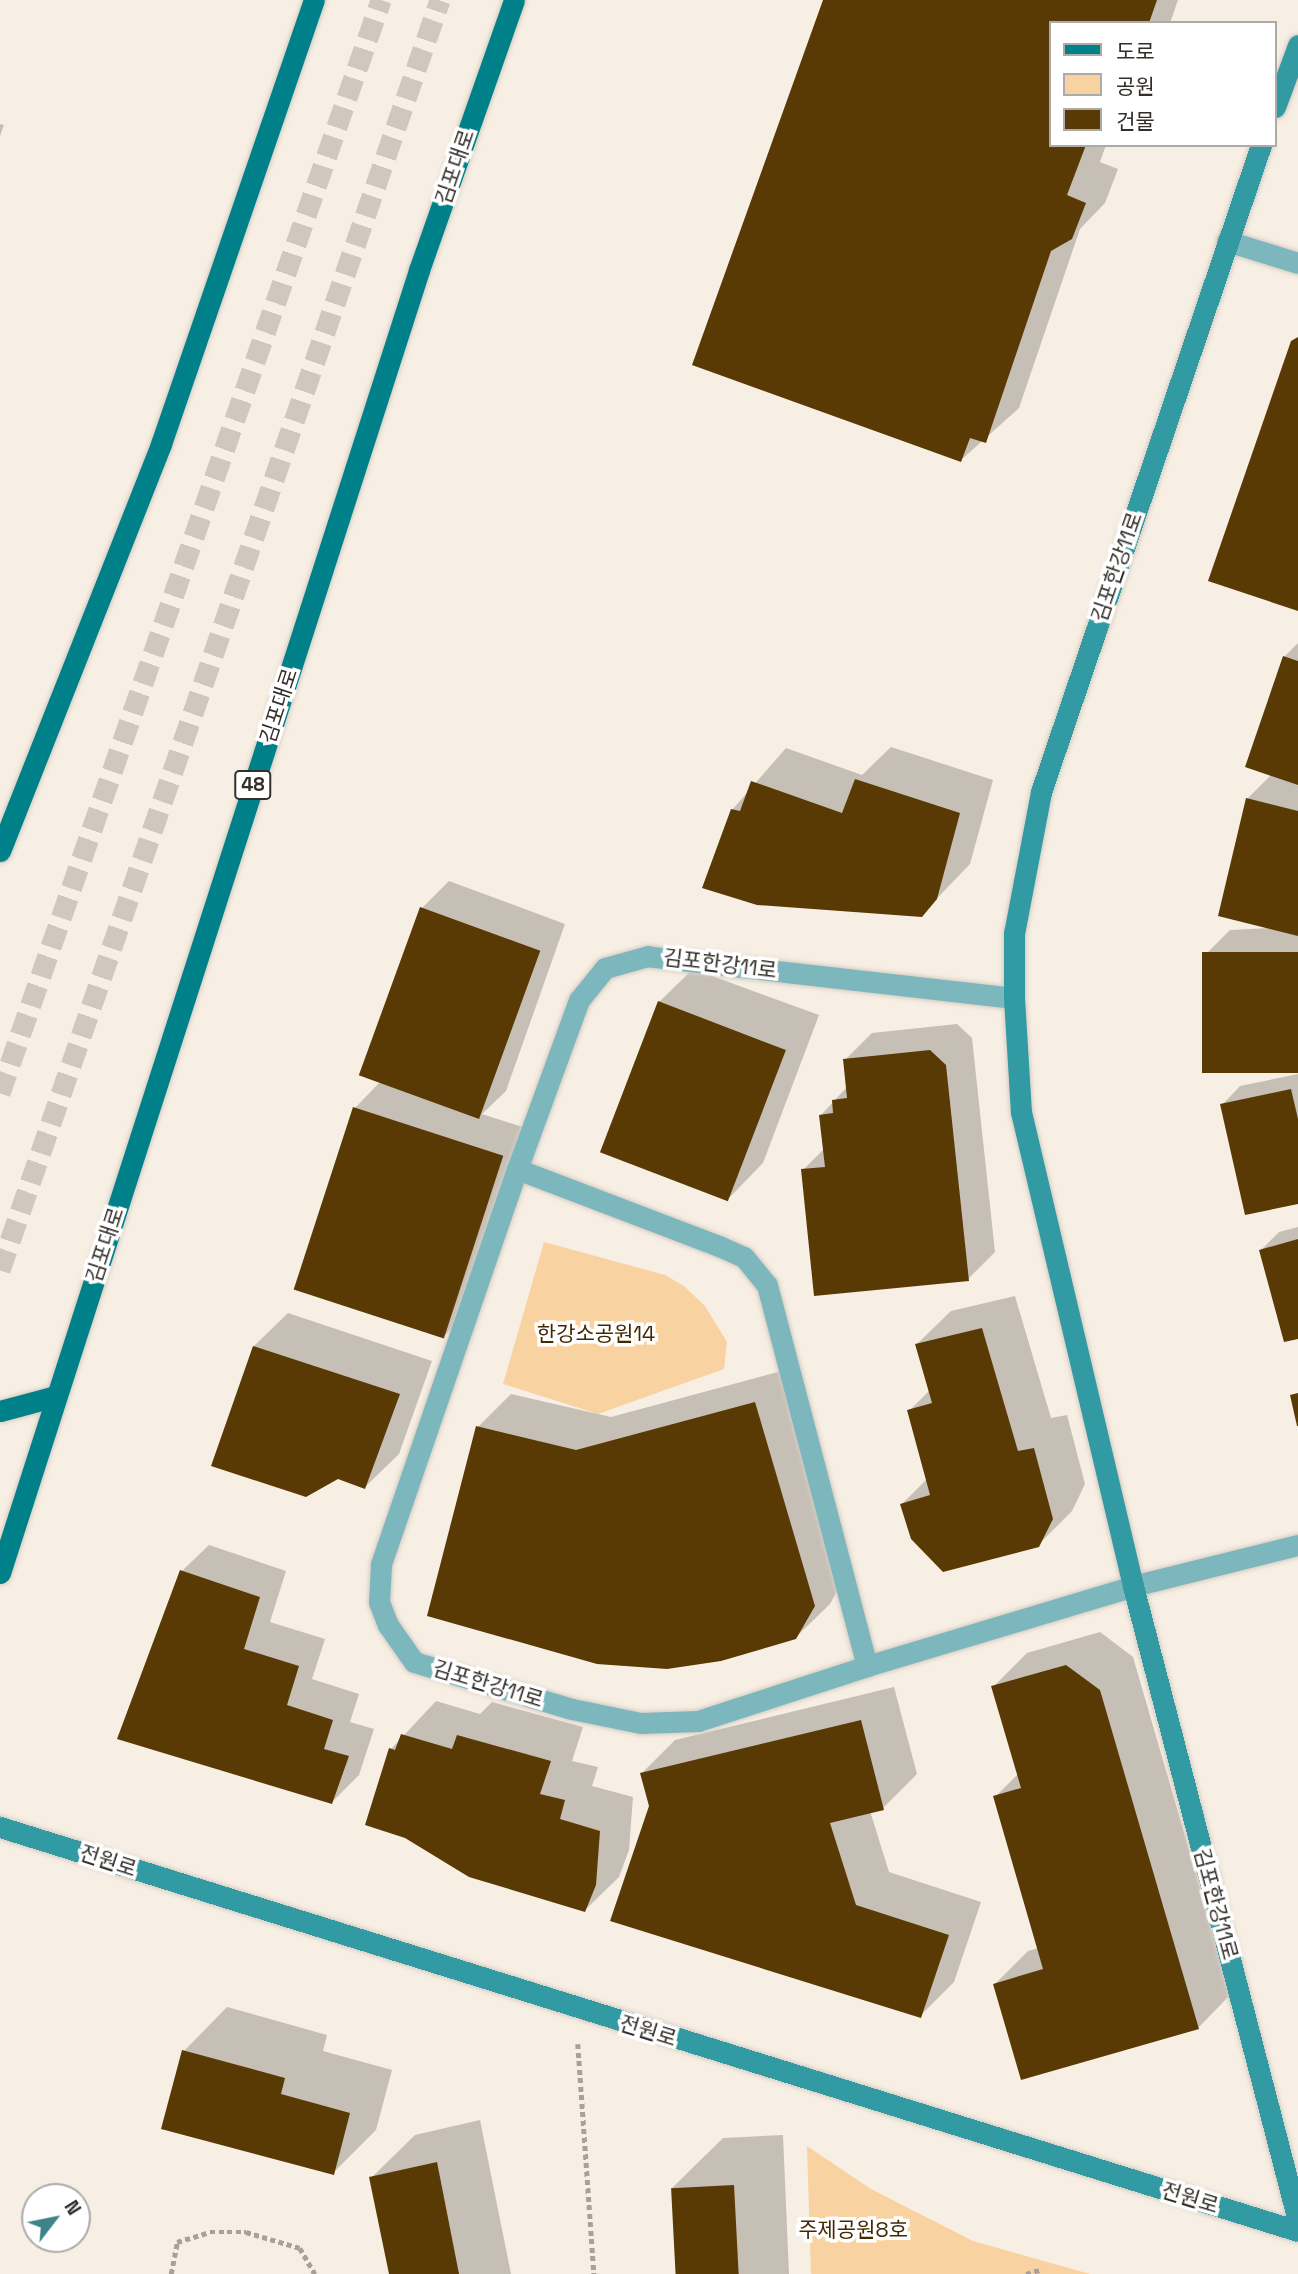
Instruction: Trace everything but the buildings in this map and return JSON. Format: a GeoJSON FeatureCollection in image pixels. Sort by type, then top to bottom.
{"type":"FeatureCollection","features":[{"type":"Feature","properties":{"kind":"main road"},"geometry":{"type":"LineString","coordinates":[[0,851],[160,444],[314,0]]}},
{"type":"Feature","properties":{"kind":"main road","name":"김포대로"},"geometry":{"type":"LineString","coordinates":[[0,1573],[419,270],[514,0]]}},
{"type":"Feature","properties":{"kind":"main road"},"geometry":{"type":"LineString","coordinates":[[0,1411],[56,1396]]}},
{"type":"Feature","properties":{"kind":"street"},"geometry":{"type":"LineString","coordinates":[[1277,102],[1297,53]]}},
{"type":"Feature","properties":{"kind":"street","name":"김포한강11로"},"geometry":{"type":"LineString","coordinates":[[1260,147],[1041,792],[1014,933],[1014,998],[1021,1112],[1133,1586],[1298,2221]]}},
{"type":"Feature","properties":{"kind":"street"},"geometry":{"type":"LineString","coordinates":[[1227,241],[1298,262]]}},
{"type":"Feature","properties":{"kind":"street","name":"김포한강11로"},"geometry":{"type":"LineString","coordinates":[[1014,998],[648,956],[605,968],[579,1000],[517,1169],[381,1565],[379,1602],[414,1662],[572,1709],[641,1723],[698,1721],[867,1666],[1133,1586]]}},
{"type":"Feature","properties":{"kind":"street"},"geometry":{"type":"LineString","coordinates":[[517,1169],[732,1251],[744,1257],[767,1285],[867,1666]]}},
{"type":"Feature","properties":{"kind":"street"},"geometry":{"type":"LineString","coordinates":[[1133,1586],[1298,1545]]}},
{"type":"Feature","properties":{"kind":"street","name":"전원로"},"geometry":{"type":"LineString","coordinates":[[0,1827],[576,2009],[1298,2231]]}},
{"type":"Feature","properties":{"kind":"path"},"geometry":{"type":"LineString","coordinates":[[576,2009],[594,2274]]}},
{"type":"Feature","properties":{"kind":"path"},"geometry":{"type":"LineString","coordinates":[[171,2274],[177,2242],[210,2232],[246,2232],[300,2248],[315,2274]]}},
{"type":"Feature","properties":{"kind":"path"},"geometry":{"type":"LineString","coordinates":[[1026,2274],[1042,2269]]}},
{"type":"Feature","properties":{"kind":"green space","name":"한강소공원14"},"geometry":{"type":"Polygon","coordinates":[[[544,1242],[665,1275],[684,1286],[705,1306],[727,1342],[724,1369],[598,1414],[503,1384],[544,1242]]]}},
{"type":"Feature","properties":{"kind":"green space","name":"주제공원8호"},"geometry":{"type":"Polygon","coordinates":[[[807,2146],[871,2189],[973,2241],[1090,2274],[811,2274],[807,2146]]]}},
{"type":"Feature","properties":{"kind":"tunnel"},"geometry":{"type":"LineString","coordinates":[[0,1093],[381,0]]}},
{"type":"Feature","properties":{"kind":"tunnel"},"geometry":{"type":"LineString","coordinates":[[0,1270],[440,0]]}}]}
